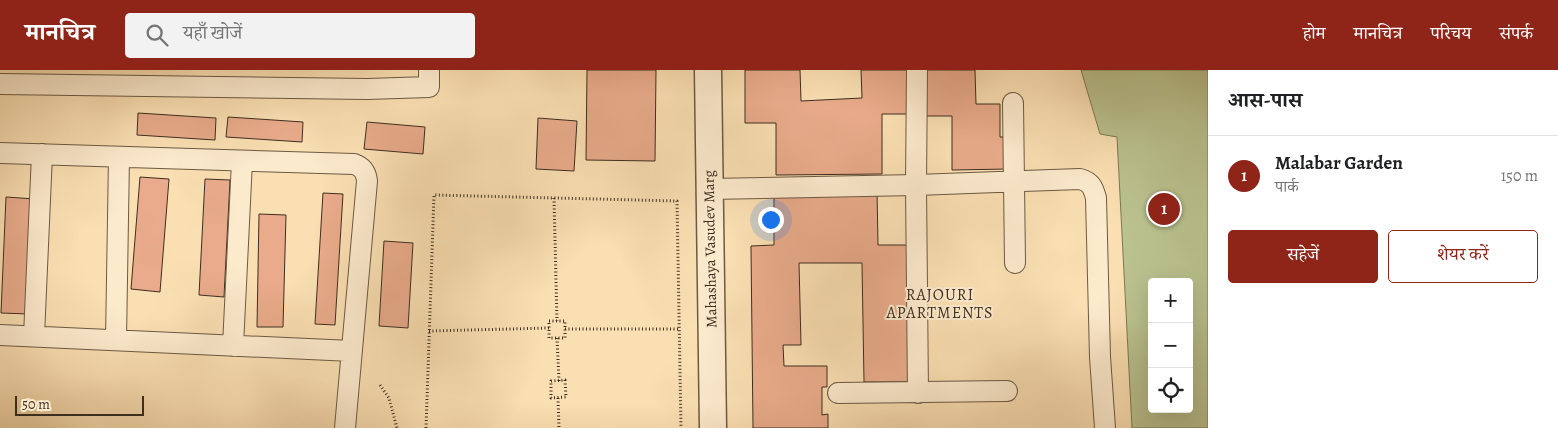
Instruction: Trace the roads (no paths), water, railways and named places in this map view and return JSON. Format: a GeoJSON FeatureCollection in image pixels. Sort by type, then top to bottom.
{"type":"FeatureCollection","features":[{"type":"Feature","properties":{"kind":"street"},"geometry":{"type":"LineString","coordinates":[[0,84],[177,78],[367,79],[429,87],[429,70]]}},
{"type":"Feature","properties":{"kind":"street","name":"Mahashaya Vasudev Marg"},"geometry":{"type":"LineString","coordinates":[[708,70],[713,428]]}},
{"type":"Feature","properties":{"kind":"street"},"geometry":{"type":"LineString","coordinates":[[917,70],[918,393]]}},
{"type":"Feature","properties":{"kind":"street"},"geometry":{"type":"LineString","coordinates":[[1013,103],[1016,263]]}},
{"type":"Feature","properties":{"kind":"street"},"geometry":{"type":"LineString","coordinates":[[0,153],[354,164],[361,166],[366,173],[367,191],[345,428]]}},
{"type":"Feature","properties":{"kind":"street"},"geometry":{"type":"LineString","coordinates":[[34,336],[42,154]]}},
{"type":"Feature","properties":{"kind":"street"},"geometry":{"type":"LineString","coordinates":[[116,340],[119,157]]}},
{"type":"Feature","properties":{"kind":"street"},"geometry":{"type":"LineString","coordinates":[[233,346],[242,161]]}},
{"type":"Feature","properties":{"kind":"street"},"geometry":{"type":"LineString","coordinates":[[710,189],[916,185],[1080,179],[1088,181],[1094,190],[1096,198],[1100,356],[1105,428]]}},
{"type":"Feature","properties":{"kind":"street"},"geometry":{"type":"LineString","coordinates":[[0,334],[352,351]]}},
{"type":"Feature","properties":{"kind":"street"},"geometry":{"type":"LineString","coordinates":[[838,393],[1007,391]]}},
{"type":"Feature","properties":{"kind":"place","name":"Malabar Garden"},"geometry":{"type":"Point","coordinates":[1164,209]}},
{"type":"Feature","properties":{"kind":"district","name":"RAJOURI APARTMENTS"},"geometry":{"type":"Point","coordinates":[940,304]}}]}
